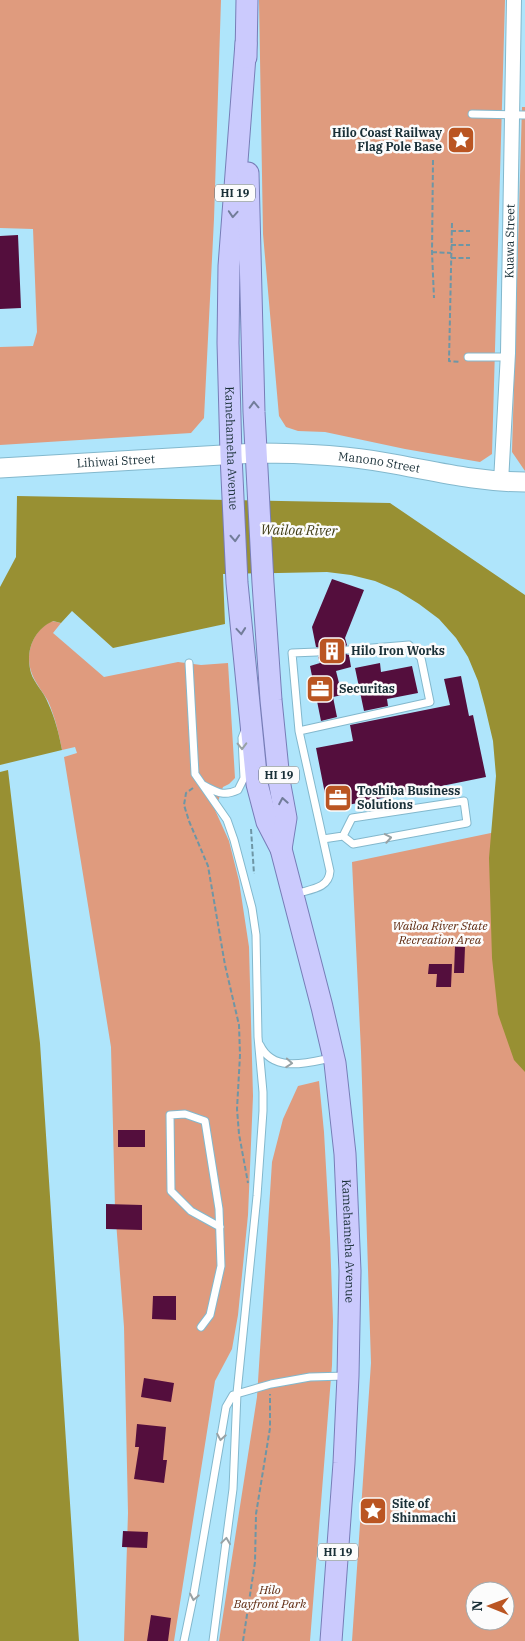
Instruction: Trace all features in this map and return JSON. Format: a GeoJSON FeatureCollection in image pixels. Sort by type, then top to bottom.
{"type":"FeatureCollection","features":[{"type":"Feature","properties":{"kind":"main road","name":"Kamehameha Avenue"},"geometry":{"type":"LineString","coordinates":[[247,0],[246,44],[254,412],[271,700],[279,780],[286,818],[281,849]]}},
{"type":"Feature","properties":{"kind":"main road","name":"Kamehameha Avenue"},"geometry":{"type":"LineString","coordinates":[[246,44],[229,266],[228,343],[237,583],[261,802],[267,822],[281,849],[334,1058],[346,1176],[350,1271],[348,1376],[344,1463],[331,1641]]}},
{"type":"Feature","properties":{"kind":"street","name":"Kuawa Street"},"geometry":{"type":"LineString","coordinates":[[501,482],[518,114],[514,0]]}},
{"type":"Feature","properties":{"kind":"street","name":"Manono Street"},"geometry":{"type":"LineString","coordinates":[[231,455],[287,453],[346,457],[386,462],[461,477],[501,482],[525,482]]}},
{"type":"Feature","properties":{"kind":"street","name":"Lihiwai Street"},"geometry":{"type":"LineString","coordinates":[[0,468],[231,455]]}},
{"type":"Feature","properties":{"kind":"lane"},"geometry":{"type":"LineString","coordinates":[[472,114],[518,114]]}},
{"type":"Feature","properties":{"kind":"lane"},"geometry":{"type":"LineString","coordinates":[[468,359],[507,357]]}},
{"type":"Feature","properties":{"kind":"lane"},"geometry":{"type":"LineString","coordinates":[[299,731],[430,702],[421,658],[409,645],[348,650]]}},
{"type":"Feature","properties":{"kind":"lane"},"geometry":{"type":"LineString","coordinates":[[293,894],[323,886],[327,882],[330,871],[299,731],[292,653],[317,652]]}},
{"type":"Feature","properties":{"kind":"lane"},"geometry":{"type":"LineString","coordinates":[[188,663],[195,774],[227,820],[252,908],[256,935],[258,1037],[263,1111],[258,1196],[237,1393],[233,1488],[213,1641]]}},
{"type":"Feature","properties":{"kind":"lane"},"geometry":{"type":"LineString","coordinates":[[200,783],[218,793],[230,794],[238,790],[244,778],[242,738],[251,716]]}},
{"type":"Feature","properties":{"kind":"lane"},"geometry":{"type":"LineString","coordinates":[[323,838],[343,836],[353,844],[467,823],[464,801],[352,818],[343,836]]}},
{"type":"Feature","properties":{"kind":"lane"},"geometry":{"type":"LineString","coordinates":[[258,1037],[265,1054],[280,1062],[299,1064],[334,1058]]}},
{"type":"Feature","properties":{"kind":"lane"},"geometry":{"type":"LineString","coordinates":[[201,1327],[210,1315],[221,1266],[220,1228],[219,1209],[205,1121],[185,1114],[170,1115],[171,1191],[191,1211],[220,1228]]}},
{"type":"Feature","properties":{"kind":"lane"},"geometry":{"type":"LineString","coordinates":[[184,1641],[194,1594],[226,1408],[233,1396],[237,1393],[270,1384],[310,1377],[348,1376]]}},
{"type":"Feature","properties":{"kind":"path"},"geometry":{"type":"LineString","coordinates":[[433,160],[432,252],[434,298]]}},
{"type":"Feature","properties":{"kind":"path"},"geometry":{"type":"LineString","coordinates":[[452,223],[449,361],[468,359]]}},
{"type":"Feature","properties":{"kind":"path"},"geometry":{"type":"LineString","coordinates":[[451,231],[470,231]]}},
{"type":"Feature","properties":{"kind":"path"},"geometry":{"type":"LineString","coordinates":[[451,245],[470,245]]}},
{"type":"Feature","properties":{"kind":"path"},"geometry":{"type":"LineString","coordinates":[[432,252],[451,252]]}},
{"type":"Feature","properties":{"kind":"path"},"geometry":{"type":"LineString","coordinates":[[451,258],[470,258]]}},
{"type":"Feature","properties":{"kind":"path"},"geometry":{"type":"LineString","coordinates":[[200,783],[186,793],[184,806],[195,838],[208,866],[224,965],[239,1025],[240,1055],[237,1109],[239,1134],[249,1194],[258,1196]]}},
{"type":"Feature","properties":{"kind":"path"},"geometry":{"type":"LineString","coordinates":[[251,824],[254,874]]}},
{"type":"Feature","properties":{"kind":"path"},"geometry":{"type":"LineString","coordinates":[[243,1641],[255,1562],[256,1514],[270,1428],[270,1384]]}},
{"type":"Feature","properties":{"kind":"green space"},"geometry":{"type":"Polygon","coordinates":[[[0,0],[221,0],[214,219],[204,418],[191,433],[0,445],[0,347],[33,346],[37,332],[33,229],[0,228],[0,0]]]}},
{"type":"Feature","properties":{"kind":"green space"},"geometry":{"type":"Polygon","coordinates":[[[259,0],[505,0],[492,454],[480,462],[325,432],[298,431],[286,427],[279,416],[263,234],[259,0]]]}},
{"type":"Feature","properties":{"kind":"green space"},"geometry":{"type":"Polygon","coordinates":[[[522,107],[525,107],[525,471],[512,452],[522,107]]]}},
{"type":"Feature","properties":{"kind":"green space"},"geometry":{"type":"Polygon","coordinates":[[[52,621],[61,623],[53,633],[104,677],[178,662],[201,665],[228,663],[235,778],[223,787],[215,810],[229,841],[239,881],[249,947],[253,1096],[248,1215],[238,1315],[232,1349],[215,1381],[174,1641],[124,1641],[128,1513],[124,1327],[115,1208],[111,1047],[64,757],[77,753],[75,747],[62,750],[48,701],[34,678],[29,659],[35,636],[45,625],[52,621]]]}},
{"type":"Feature","properties":{"kind":"green space","name":"Wailoa River State Recreation Area"},"geometry":{"type":"Polygon","coordinates":[[[525,826],[525,1641],[352,1641],[371,1363],[361,1051],[352,862],[525,826]]]}},
{"type":"Feature","properties":{"kind":"green space","name":"Hilo Bayfront Park"},"geometry":{"type":"Polygon","coordinates":[[[319,1081],[324,1132],[333,1321],[332,1365],[310,1641],[219,1641],[257,1397],[272,1162],[283,1119],[298,1086],[319,1081]]]}},
{"type":"Feature","properties":{"kind":"water","name":"Wailoa River"},"geometry":{"type":"Polygon","coordinates":[[[17,496],[390,503],[525,595],[525,1072],[514,1060],[498,1014],[492,958],[489,858],[496,776],[493,741],[478,681],[468,657],[456,638],[439,619],[398,591],[375,581],[327,572],[223,574],[225,624],[113,648],[72,611],[61,623],[53,621],[40,630],[32,642],[29,657],[31,673],[46,699],[62,750],[0,765],[0,587],[16,557],[17,496]]]}},
{"type":"Feature","properties":{"kind":"water"},"geometry":{"type":"Polygon","coordinates":[[[8,770],[40,1043],[79,1641],[0,1641],[0,772],[8,770]]]}},
{"type":"Feature","properties":{"kind":"building"},"geometry":{"type":"Polygon","coordinates":[[[18,235],[21,308],[0,309],[0,236],[18,235]]]}},
{"type":"Feature","properties":{"kind":"building","name":"Hilo Iron Works"},"geometry":{"type":"Polygon","coordinates":[[[332,579],[364,590],[345,638],[347,645],[343,650],[344,653],[349,655],[351,667],[336,671],[342,695],[333,697],[337,717],[321,721],[310,666],[320,663],[318,657],[322,651],[316,647],[312,627],[332,579]]]}},
{"type":"Feature","properties":{"kind":"building"},"geometry":{"type":"Polygon","coordinates":[[[380,663],[381,672],[412,666],[418,693],[387,699],[388,706],[364,711],[355,668],[380,663]]]}},
{"type":"Feature","properties":{"kind":"building"},"geometry":{"type":"Polygon","coordinates":[[[461,676],[469,716],[473,715],[486,777],[328,809],[316,748],[353,741],[350,725],[450,705],[444,679],[461,676]]]}},
{"type":"Feature","properties":{"kind":"building"},"geometry":{"type":"Polygon","coordinates":[[[455,946],[465,947],[464,973],[454,973],[455,946]]]}},
{"type":"Feature","properties":{"kind":"building"},"geometry":{"type":"Polygon","coordinates":[[[429,964],[452,964],[451,987],[436,987],[437,974],[428,974],[429,964]]]}},
{"type":"Feature","properties":{"kind":"building"},"geometry":{"type":"Polygon","coordinates":[[[118,1130],[145,1130],[145,1147],[118,1147],[118,1130]]]}},
{"type":"Feature","properties":{"kind":"building"},"geometry":{"type":"Polygon","coordinates":[[[106,1204],[142,1205],[142,1230],[106,1229],[106,1204]]]}},
{"type":"Feature","properties":{"kind":"building"},"geometry":{"type":"Polygon","coordinates":[[[153,1296],[176,1296],[176,1320],[152,1319],[153,1296]]]}},
{"type":"Feature","properties":{"kind":"building"},"geometry":{"type":"Polygon","coordinates":[[[144,1378],[174,1383],[171,1402],[141,1397],[144,1378]]]}},
{"type":"Feature","properties":{"kind":"building"},"geometry":{"type":"Polygon","coordinates":[[[137,1424],[166,1427],[163,1460],[167,1460],[164,1483],[134,1479],[139,1447],[135,1447],[137,1424]]]}},
{"type":"Feature","properties":{"kind":"building"},"geometry":{"type":"Polygon","coordinates":[[[123,1531],[148,1532],[147,1548],[122,1547],[123,1531]]]}},
{"type":"Feature","properties":{"kind":"building"},"geometry":{"type":"Polygon","coordinates":[[[151,1615],[171,1618],[168,1641],[147,1641],[151,1615]]]}},
{"type":"Feature","properties":{"kind":"place","name":"Hilo Coast Railway Flag Pole Base"},"geometry":{"type":"Point","coordinates":[461,140]}},
{"type":"Feature","properties":{"kind":"place","name":"Hilo Iron Works"},"geometry":{"type":"Point","coordinates":[332,651]}},
{"type":"Feature","properties":{"kind":"place","name":"Securitas"},"geometry":{"type":"Point","coordinates":[320,689]}},
{"type":"Feature","properties":{"kind":"place","name":"Toshiba Business Solutions"},"geometry":{"type":"Point","coordinates":[338,798]}},
{"type":"Feature","properties":{"kind":"place","name":"Site of Shinmachi"},"geometry":{"type":"Point","coordinates":[373,1511]}}]}
